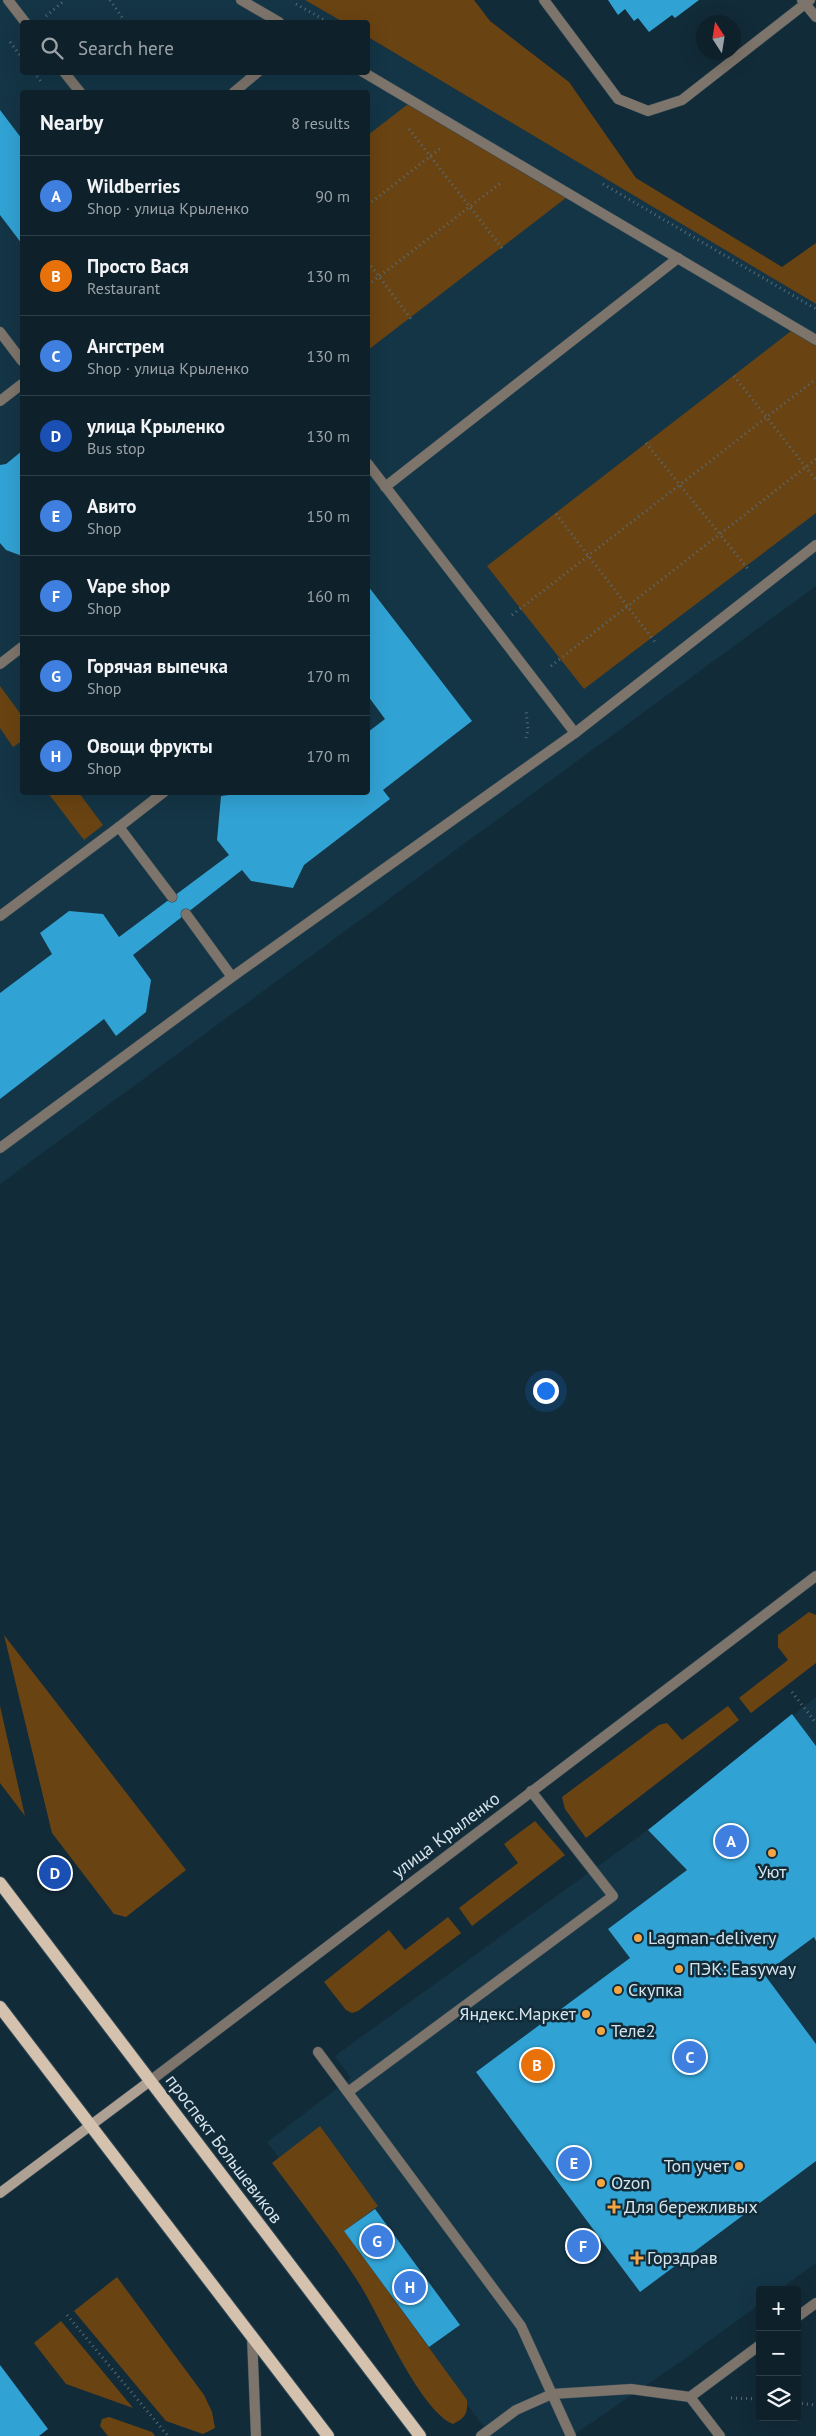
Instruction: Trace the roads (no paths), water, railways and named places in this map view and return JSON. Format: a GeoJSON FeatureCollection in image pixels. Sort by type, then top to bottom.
{"type":"FeatureCollection","features":[{"type":"Feature","properties":{"kind":"main road","name":"проспект Большевиков"},"geometry":{"type":"LineString","coordinates":[[0,1883],[420,2436]]}},
{"type":"Feature","properties":{"kind":"main road"},"geometry":{"type":"LineString","coordinates":[[0,2007],[92,2124],[328,2436]]}},
{"type":"Feature","properties":{"kind":"street"},"geometry":{"type":"LineString","coordinates":[[8,0],[23,20]]}},
{"type":"Feature","properties":{"kind":"street"},"geometry":{"type":"LineString","coordinates":[[241,0],[276,20]]}},
{"type":"Feature","properties":{"kind":"street"},"geometry":{"type":"LineString","coordinates":[[544,0],[618,99],[648,111],[682,100],[806,1],[816,17]]}},
{"type":"Feature","properties":{"kind":"street"},"geometry":{"type":"LineString","coordinates":[[66,75],[78,90]]}},
{"type":"Feature","properties":{"kind":"street"},"geometry":{"type":"LineString","coordinates":[[236,90],[254,75]]}},
{"type":"Feature","properties":{"kind":"street"},"geometry":{"type":"LineString","coordinates":[[368,75],[816,340]]}},
{"type":"Feature","properties":{"kind":"street"},"geometry":{"type":"LineString","coordinates":[[385,487],[678,258]]}},
{"type":"Feature","properties":{"kind":"street"},"geometry":{"type":"LineString","coordinates":[[0,332],[20,358]]}},
{"type":"Feature","properties":{"kind":"street"},"geometry":{"type":"LineString","coordinates":[[0,401],[20,386]]}},
{"type":"Feature","properties":{"kind":"street"},"geometry":{"type":"LineString","coordinates":[[370,467],[576,733]]}},
{"type":"Feature","properties":{"kind":"street"},"geometry":{"type":"LineString","coordinates":[[0,1148],[232,976],[576,733],[816,545]]}},
{"type":"Feature","properties":{"kind":"street"},"geometry":{"type":"LineString","coordinates":[[0,664],[20,649]]}},
{"type":"Feature","properties":{"kind":"street"},"geometry":{"type":"LineString","coordinates":[[0,916],[160,795]]}},
{"type":"Feature","properties":{"kind":"street"},"geometry":{"type":"LineString","coordinates":[[119,827],[172,897]]}},
{"type":"Feature","properties":{"kind":"street"},"geometry":{"type":"LineString","coordinates":[[186,914],[232,976]]}},
{"type":"Feature","properties":{"kind":"street","name":"улица Крыленко"},"geometry":{"type":"LineString","coordinates":[[0,2193],[816,1576]]}},
{"type":"Feature","properties":{"kind":"street"},"geometry":{"type":"LineString","coordinates":[[348,2092],[613,1896],[531,1791]]}},
{"type":"Feature","properties":{"kind":"street"},"geometry":{"type":"LineString","coordinates":[[318,2052],[521,2326],[571,2436]]}},
{"type":"Feature","properties":{"kind":"street"},"geometry":{"type":"LineString","coordinates":[[801,2313],[816,2303]]}},
{"type":"Feature","properties":{"kind":"street"},"geometry":{"type":"LineString","coordinates":[[252,2336],[256,2436]]}},
{"type":"Feature","properties":{"kind":"street"},"geometry":{"type":"LineString","coordinates":[[481,2436],[516,2410],[552,2394],[631,2389],[690,2396],[756,2347]]}},
{"type":"Feature","properties":{"kind":"street"},"geometry":{"type":"LineString","coordinates":[[690,2396],[720,2436]]}},
{"type":"Feature","properties":{"kind":"place","name":"Wildberries"},"geometry":{"type":"Point","coordinates":[731,1841]}},
{"type":"Feature","properties":{"kind":"place","name":"Уют"},"geometry":{"type":"Point","coordinates":[772,1853]}},
{"type":"Feature","properties":{"kind":"place","name":"улица Крыленко"},"geometry":{"type":"Point","coordinates":[55,1873]}},
{"type":"Feature","properties":{"kind":"place","name":"Lagman-delivery"},"geometry":{"type":"Point","coordinates":[638,1938]}},
{"type":"Feature","properties":{"kind":"place","name":"ПЭК: Easyway"},"geometry":{"type":"Point","coordinates":[679,1969]}},
{"type":"Feature","properties":{"kind":"place","name":"Скупка"},"geometry":{"type":"Point","coordinates":[618,1990]}},
{"type":"Feature","properties":{"kind":"place","name":"Яндекс.Маркет"},"geometry":{"type":"Point","coordinates":[586,2014]}},
{"type":"Feature","properties":{"kind":"place","name":"Теле2"},"geometry":{"type":"Point","coordinates":[601,2031]}},
{"type":"Feature","properties":{"kind":"place","name":"Ангстрем"},"geometry":{"type":"Point","coordinates":[690,2057]}},
{"type":"Feature","properties":{"kind":"place","name":"Просто Вася"},"geometry":{"type":"Point","coordinates":[537,2065]}},
{"type":"Feature","properties":{"kind":"place","name":"Авито"},"geometry":{"type":"Point","coordinates":[574,2163]}},
{"type":"Feature","properties":{"kind":"place","name":"Топ учет"},"geometry":{"type":"Point","coordinates":[739,2166]}},
{"type":"Feature","properties":{"kind":"place","name":"Ozon"},"geometry":{"type":"Point","coordinates":[601,2183]}},
{"type":"Feature","properties":{"kind":"place","name":"Для бережливых"},"geometry":{"type":"Point","coordinates":[614,2207]}},
{"type":"Feature","properties":{"kind":"place","name":"Горячая выпечка"},"geometry":{"type":"Point","coordinates":[377,2241]}},
{"type":"Feature","properties":{"kind":"place","name":"Vape shop"},"geometry":{"type":"Point","coordinates":[583,2246]}},
{"type":"Feature","properties":{"kind":"place","name":"Горздрав"},"geometry":{"type":"Point","coordinates":[637,2258]}},
{"type":"Feature","properties":{"kind":"place","name":"Овощи фрукты"},"geometry":{"type":"Point","coordinates":[410,2287]}}]}
